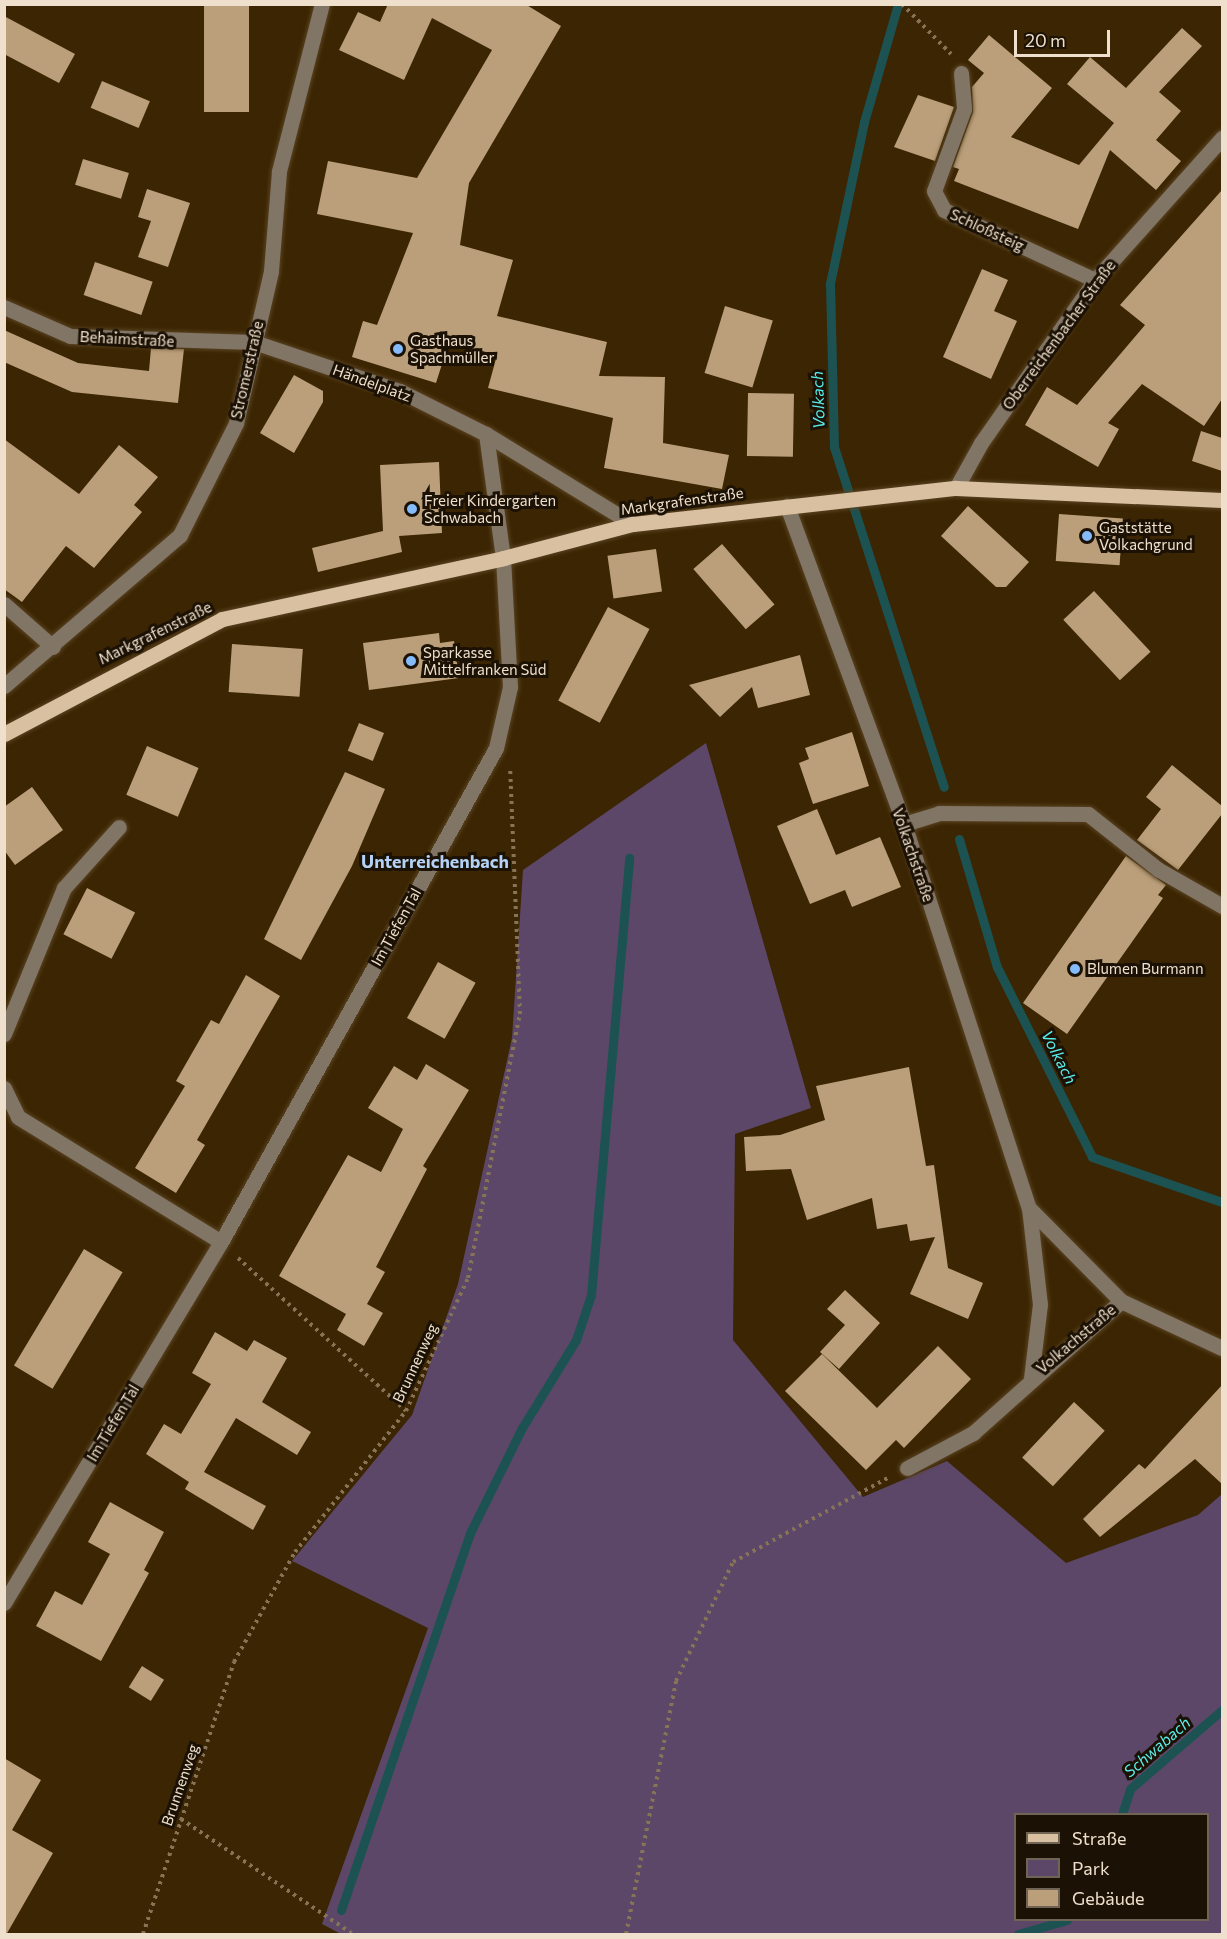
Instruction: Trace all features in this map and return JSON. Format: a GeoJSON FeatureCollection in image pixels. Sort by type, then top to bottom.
{"type":"FeatureCollection","features":[{"type":"Feature","properties":{"kind":"main road","name":"Markgrafenstraße"},"geometry":{"type":"LineString","coordinates":[[4,734],[222,619],[503,558],[633,524],[956,488],[1222,500]]}},
{"type":"Feature","properties":{"kind":"street","name":"Stromerstraße"},"geometry":{"type":"LineString","coordinates":[[4,686],[53,647],[180,535],[236,423],[271,271],[279,171],[322,4]]}},
{"type":"Feature","properties":{"kind":"street","name":"Schloßsteig"},"geometry":{"type":"LineString","coordinates":[[961,73],[964,109],[934,191],[944,210],[1095,280]]}},
{"type":"Feature","properties":{"kind":"street","name":"Oberreichenbacher Straße"},"geometry":{"type":"LineString","coordinates":[[956,488],[981,443],[1095,280],[1222,138]]}},
{"type":"Feature","properties":{"kind":"street","name":"Behaimstraße"},"geometry":{"type":"LineString","coordinates":[[4,307],[70,336],[254,342]]}},
{"type":"Feature","properties":{"kind":"street","name":"Händelplatz"},"geometry":{"type":"LineString","coordinates":[[254,342],[400,391],[486,434],[633,524]]}},
{"type":"Feature","properties":{"kind":"street"},"geometry":{"type":"LineString","coordinates":[[486,434],[503,558]]}},
{"type":"Feature","properties":{"kind":"street","name":"Volkachstraße"},"geometry":{"type":"LineString","coordinates":[[787,506],[904,824],[1029,1208],[1040,1304],[1031,1378]]}},
{"type":"Feature","properties":{"kind":"street","name":"Im Tiefen Tal"},"geometry":{"type":"LineString","coordinates":[[4,1603],[221,1242],[496,748],[510,687],[503,558]]}},
{"type":"Feature","properties":{"kind":"street"},"geometry":{"type":"LineString","coordinates":[[4,604],[53,647]]}},
{"type":"Feature","properties":{"kind":"street"},"geometry":{"type":"LineString","coordinates":[[904,824],[939,813],[1088,814],[1159,870],[1222,906]]}},
{"type":"Feature","properties":{"kind":"street"},"geometry":{"type":"LineString","coordinates":[[4,1034],[64,888],[119,827]]}},
{"type":"Feature","properties":{"kind":"street"},"geometry":{"type":"LineString","coordinates":[[4,1088],[18,1117],[221,1242]]}},
{"type":"Feature","properties":{"kind":"street","name":"Volkachstraße"},"geometry":{"type":"LineString","coordinates":[[1029,1208],[1121,1301],[1222,1347]]}},
{"type":"Feature","properties":{"kind":"street","name":"Volkachstraße"},"geometry":{"type":"LineString","coordinates":[[908,1468],[973,1433],[1031,1378],[1121,1301]]}},
{"type":"Feature","properties":{"kind":"path"},"geometry":{"type":"LineString","coordinates":[[902,4],[948,47],[961,73]]}},
{"type":"Feature","properties":{"kind":"path","name":"Brunnenweg"},"geometry":{"type":"LineString","coordinates":[[143,1935],[234,1662],[295,1552],[406,1411],[468,1278],[520,1014],[513,775],[496,748]]}},
{"type":"Feature","properties":{"kind":"path"},"geometry":{"type":"LineString","coordinates":[[221,1242],[406,1411]]}},
{"type":"Feature","properties":{"kind":"path"},"geometry":{"type":"LineString","coordinates":[[626,1935],[676,1681],[733,1562],[908,1468]]}},
{"type":"Feature","properties":{"kind":"path"},"geometry":{"type":"LineString","coordinates":[[181,1819],[353,1935]]}},
{"type":"Feature","properties":{"kind":"green space"},"geometry":{"type":"Polygon","coordinates":[[[706,743],[811,1108],[735,1134],[733,1340],[863,1497],[947,1461],[1066,1563],[1198,1515],[1222,1494],[1222,1934],[341,1934],[322,1924],[428,1628],[292,1561],[412,1415],[458,1284],[512,1038],[523,870],[706,743]]]}},
{"type":"Feature","properties":{"kind":"building"},"geometry":{"type":"Polygon","coordinates":[[[204,4],[249,4],[249,112],[204,112],[204,4]]]}},
{"type":"Feature","properties":{"kind":"building"},"geometry":{"type":"Polygon","coordinates":[[[388,4],[525,4],[561,26],[469,183],[460,245],[513,260],[497,316],[607,342],[599,376],[665,377],[663,443],[729,455],[722,489],[604,468],[613,418],[488,388],[497,355],[449,342],[436,383],[352,357],[363,321],[377,325],[413,233],[317,214],[328,161],[417,178],[492,50],[432,18],[404,80],[339,50],[358,12],[380,22],[388,4]]]}},
{"type":"Feature","properties":{"kind":"building"},"geometry":{"type":"Polygon","coordinates":[[[4,16],[75,54],[59,83],[4,54],[4,16]]]}},
{"type":"Feature","properties":{"kind":"building"},"geometry":{"type":"Polygon","coordinates":[[[1182,28],[1202,46],[1159,92],[1181,111],[1156,140],[1181,161],[1156,190],[1110,150],[1078,229],[954,181],[959,169],[953,167],[973,112],[972,87],[984,73],[968,60],[989,35],[1052,88],[1011,137],[1079,165],[1114,123],[1067,84],[1090,57],[1126,88],[1182,28]]]}},
{"type":"Feature","properties":{"kind":"building"},"geometry":{"type":"Polygon","coordinates":[[[102,81],[150,101],[139,128],[91,108],[102,81]]]}},
{"type":"Feature","properties":{"kind":"building"},"geometry":{"type":"Polygon","coordinates":[[[918,95],[954,107],[935,161],[894,147],[918,95]]]}},
{"type":"Feature","properties":{"kind":"building"},"geometry":{"type":"Polygon","coordinates":[[[83,159],[129,173],[121,199],[75,185],[83,159]]]}},
{"type":"Feature","properties":{"kind":"building"},"geometry":{"type":"Polygon","coordinates":[[[147,189],[190,203],[168,267],[138,257],[151,221],[138,217],[147,189]]]}},
{"type":"Feature","properties":{"kind":"building"},"geometry":{"type":"Polygon","coordinates":[[[1222,190],[1222,399],[1204,426],[1142,384],[1108,423],[1119,429],[1098,467],[1025,425],[1047,387],[1077,405],[1145,325],[1120,305],[1222,190]]]}},
{"type":"Feature","properties":{"kind":"building"},"geometry":{"type":"Polygon","coordinates":[[[95,262],[153,282],[141,315],[84,295],[95,262]]]}},
{"type":"Feature","properties":{"kind":"building"},"geometry":{"type":"Polygon","coordinates":[[[982,269],[1008,280],[994,311],[1017,321],[991,379],[943,357],[982,269]]]}},
{"type":"Feature","properties":{"kind":"building"},"geometry":{"type":"Polygon","coordinates":[[[725,306],[773,321],[752,388],[705,373],[725,306]]]}},
{"type":"Feature","properties":{"kind":"building"},"geometry":{"type":"Polygon","coordinates":[[[4,330],[78,363],[149,371],[151,348],[184,349],[178,403],[72,392],[4,362],[4,330]]]}},
{"type":"Feature","properties":{"kind":"building"},"geometry":{"type":"Polygon","coordinates":[[[294,375],[323,391],[323,402],[294,453],[260,433],[294,375]]]}},
{"type":"Feature","properties":{"kind":"building"},"geometry":{"type":"Polygon","coordinates":[[[748,393],[794,394],[793,457],[747,456],[748,393]]]}},
{"type":"Feature","properties":{"kind":"building"},"geometry":{"type":"Polygon","coordinates":[[[1201,431],[1222,438],[1222,471],[1192,461],[1201,431]]]}},
{"type":"Feature","properties":{"kind":"building"},"geometry":{"type":"Polygon","coordinates":[[[4,439],[79,494],[119,445],[158,477],[134,505],[142,512],[94,568],[66,546],[22,602],[4,589],[4,439]]]}},
{"type":"Feature","properties":{"kind":"building","name":"Freier Kindergarten Schwabach"},"geometry":{"type":"Polygon","coordinates":[[[439,462],[442,533],[399,536],[402,552],[318,572],[312,548],[383,531],[380,465],[439,462]]]}},
{"type":"Feature","properties":{"kind":"building"},"geometry":{"type":"Polygon","coordinates":[[[968,506],[1029,562],[1006,587],[996,587],[941,536],[968,506]]]}},
{"type":"Feature","properties":{"kind":"building"},"geometry":{"type":"Polygon","coordinates":[[[1059,514],[1123,518],[1120,565],[1056,561],[1059,514]]]}},
{"type":"Feature","properties":{"kind":"building"},"geometry":{"type":"Polygon","coordinates":[[[722,544],[774,604],[746,629],[693,569],[722,544]]]}},
{"type":"Feature","properties":{"kind":"building"},"geometry":{"type":"Polygon","coordinates":[[[656,549],[662,592],[613,598],[607,556],[656,549]]]}},
{"type":"Feature","properties":{"kind":"building"},"geometry":{"type":"Polygon","coordinates":[[[1094,591],[1151,652],[1120,680],[1063,620],[1094,591]]]}},
{"type":"Feature","properties":{"kind":"building"},"geometry":{"type":"Polygon","coordinates":[[[608,607],[649,629],[600,723],[558,701],[608,607]]]}},
{"type":"Feature","properties":{"kind":"building","name":"Sparkasse Mittelfranken Süd"},"geometry":{"type":"Polygon","coordinates":[[[439,633],[440,643],[454,641],[459,678],[369,690],[363,643],[439,633]]]}},
{"type":"Feature","properties":{"kind":"building"},"geometry":{"type":"Polygon","coordinates":[[[232,644],[303,649],[299,697],[229,692],[232,644]]]}},
{"type":"Feature","properties":{"kind":"building"},"geometry":{"type":"Polygon","coordinates":[[[800,655],[810,695],[758,708],[752,687],[720,717],[689,685],[800,655]]]}},
{"type":"Feature","properties":{"kind":"building"},"geometry":{"type":"Polygon","coordinates":[[[359,723],[384,733],[373,761],[348,751],[359,723]]]}},
{"type":"Feature","properties":{"kind":"building"},"geometry":{"type":"Polygon","coordinates":[[[852,732],[869,786],[813,804],[799,763],[809,759],[805,748],[852,732]]]}},
{"type":"Feature","properties":{"kind":"building"},"geometry":{"type":"Polygon","coordinates":[[[147,746],[199,768],[178,817],[126,795],[147,746]]]}},
{"type":"Feature","properties":{"kind":"building"},"geometry":{"type":"Polygon","coordinates":[[[1172,765],[1222,806],[1222,814],[1178,870],[1137,840],[1161,809],[1146,797],[1172,765]]]}},
{"type":"Feature","properties":{"kind":"building"},"geometry":{"type":"Polygon","coordinates":[[[345,772],[385,789],[352,866],[301,960],[264,939],[345,772]]]}},
{"type":"Feature","properties":{"kind":"building"},"geometry":{"type":"Polygon","coordinates":[[[32,787],[63,830],[15,865],[4,850],[4,807],[32,787]]]}},
{"type":"Feature","properties":{"kind":"building"},"geometry":{"type":"Polygon","coordinates":[[[817,809],[836,855],[880,837],[901,887],[852,907],[845,890],[810,904],[777,826],[817,809]]]}},
{"type":"Feature","properties":{"kind":"building"},"geometry":{"type":"Polygon","coordinates":[[[1126,856],[1166,885],[1158,895],[1163,898],[1067,1034],[1023,1003],[1126,856]]]}},
{"type":"Feature","properties":{"kind":"building"},"geometry":{"type":"Polygon","coordinates":[[[87,888],[135,913],[112,959],[63,934],[87,888]]]}},
{"type":"Feature","properties":{"kind":"building"},"geometry":{"type":"Polygon","coordinates":[[[438,962],[476,983],[445,1039],[407,1018],[438,962]]]}},
{"type":"Feature","properties":{"kind":"building"},"geometry":{"type":"Polygon","coordinates":[[[246,975],[280,996],[197,1140],[205,1145],[176,1193],[135,1168],[185,1086],[176,1081],[211,1020],[219,1024],[246,975]]]}},
{"type":"Feature","properties":{"kind":"building"},"geometry":{"type":"Polygon","coordinates":[[[426,1064],[469,1090],[423,1166],[427,1169],[376,1267],[385,1272],[367,1304],[383,1313],[364,1346],[337,1330],[346,1314],[279,1276],[348,1155],[381,1172],[403,1129],[368,1108],[394,1066],[417,1080],[426,1064]]]}},
{"type":"Feature","properties":{"kind":"building"},"geometry":{"type":"Polygon","coordinates":[[[909,1067],[926,1166],[934,1165],[948,1268],[983,1283],[968,1319],[910,1294],[935,1237],[910,1241],[907,1224],[877,1229],[872,1198],[807,1220],[791,1169],[746,1171],[744,1137],[780,1135],[825,1120],[816,1086],[909,1067]]]}},
{"type":"Feature","properties":{"kind":"building"},"geometry":{"type":"Polygon","coordinates":[[[84,1249],[123,1272],[53,1389],[14,1366],[84,1249]]]}},
{"type":"Feature","properties":{"kind":"building"},"geometry":{"type":"Polygon","coordinates":[[[845,1290],[880,1323],[839,1369],[820,1352],[845,1325],[827,1309],[845,1290]]]}},
{"type":"Feature","properties":{"kind":"building"},"geometry":{"type":"Polygon","coordinates":[[[215,1332],[247,1351],[254,1340],[287,1358],[262,1402],[311,1432],[297,1455],[236,1418],[204,1472],[266,1506],[253,1530],[185,1489],[189,1482],[146,1454],[164,1424],[181,1434],[211,1384],[192,1373],[215,1332]]]}},
{"type":"Feature","properties":{"kind":"building"},"geometry":{"type":"Polygon","coordinates":[[[938,1346],[971,1379],[904,1448],[896,1440],[866,1470],[785,1391],[822,1354],[877,1408],[938,1346]]]}},
{"type":"Feature","properties":{"kind":"building"},"geometry":{"type":"Polygon","coordinates":[[[1222,1385],[1222,1484],[1195,1459],[1100,1537],[1083,1519],[1139,1464],[1145,1469],[1222,1385]]]}},
{"type":"Feature","properties":{"kind":"building"},"geometry":{"type":"Polygon","coordinates":[[[1074,1402],[1105,1431],[1053,1486],[1022,1458],[1074,1402]]]}},
{"type":"Feature","properties":{"kind":"building"},"geometry":{"type":"Polygon","coordinates":[[[110,1502],[164,1532],[144,1570],[149,1573],[101,1661],[36,1626],[55,1591],[82,1605],[110,1554],[88,1542],[110,1502]]]}},
{"type":"Feature","properties":{"kind":"building"},"geometry":{"type":"Polygon","coordinates":[[[142,1666],[164,1680],[151,1701],[129,1687],[142,1666]]]}},
{"type":"Feature","properties":{"kind":"building"},"geometry":{"type":"Polygon","coordinates":[[[4,1758],[41,1780],[12,1830],[53,1853],[6,1935],[4,1758]]]}},
{"type":"Feature","properties":{"kind":"waterway","name":"Volkach"},"geometry":{"type":"LineString","coordinates":[[898,4],[864,122],[830,284],[834,447],[944,787]]}},
{"type":"Feature","properties":{"kind":"waterway","name":"Volkach"},"geometry":{"type":"LineString","coordinates":[[959,839],[997,967],[1092,1157],[1222,1202]]}},
{"type":"Feature","properties":{"kind":"waterway"},"geometry":{"type":"LineString","coordinates":[[341,1910],[470,1533],[522,1428],[576,1340],[591,1295],[629,858]]}},
{"type":"Feature","properties":{"kind":"waterway","name":"Schwabach"},"geometry":{"type":"LineString","coordinates":[[1122,1813],[1130,1789],[1222,1710]]}},
{"type":"Feature","properties":{"kind":"waterway","name":"Schwabach"},"geometry":{"type":"LineString","coordinates":[[1018,1934],[1064,1921]]}},
{"type":"Feature","properties":{"kind":"place","name":"Gasthaus Spachmüller"},"geometry":{"type":"Point","coordinates":[398,349]}},
{"type":"Feature","properties":{"kind":"place","name":"Freier Kindergarten Schwabach"},"geometry":{"type":"Point","coordinates":[412,509]}},
{"type":"Feature","properties":{"kind":"place","name":"Gaststätte Volkachgrund"},"geometry":{"type":"Point","coordinates":[1087,536]}},
{"type":"Feature","properties":{"kind":"place","name":"Sparkasse Mittelfranken Süd"},"geometry":{"type":"Point","coordinates":[411,661]}},
{"type":"Feature","properties":{"kind":"place","name":"Blumen Burmann"},"geometry":{"type":"Point","coordinates":[1075,969]}},
{"type":"Feature","properties":{"kind":"district","name":"Unterreichenbach"},"geometry":{"type":"Point","coordinates":[435,861]}}]}
